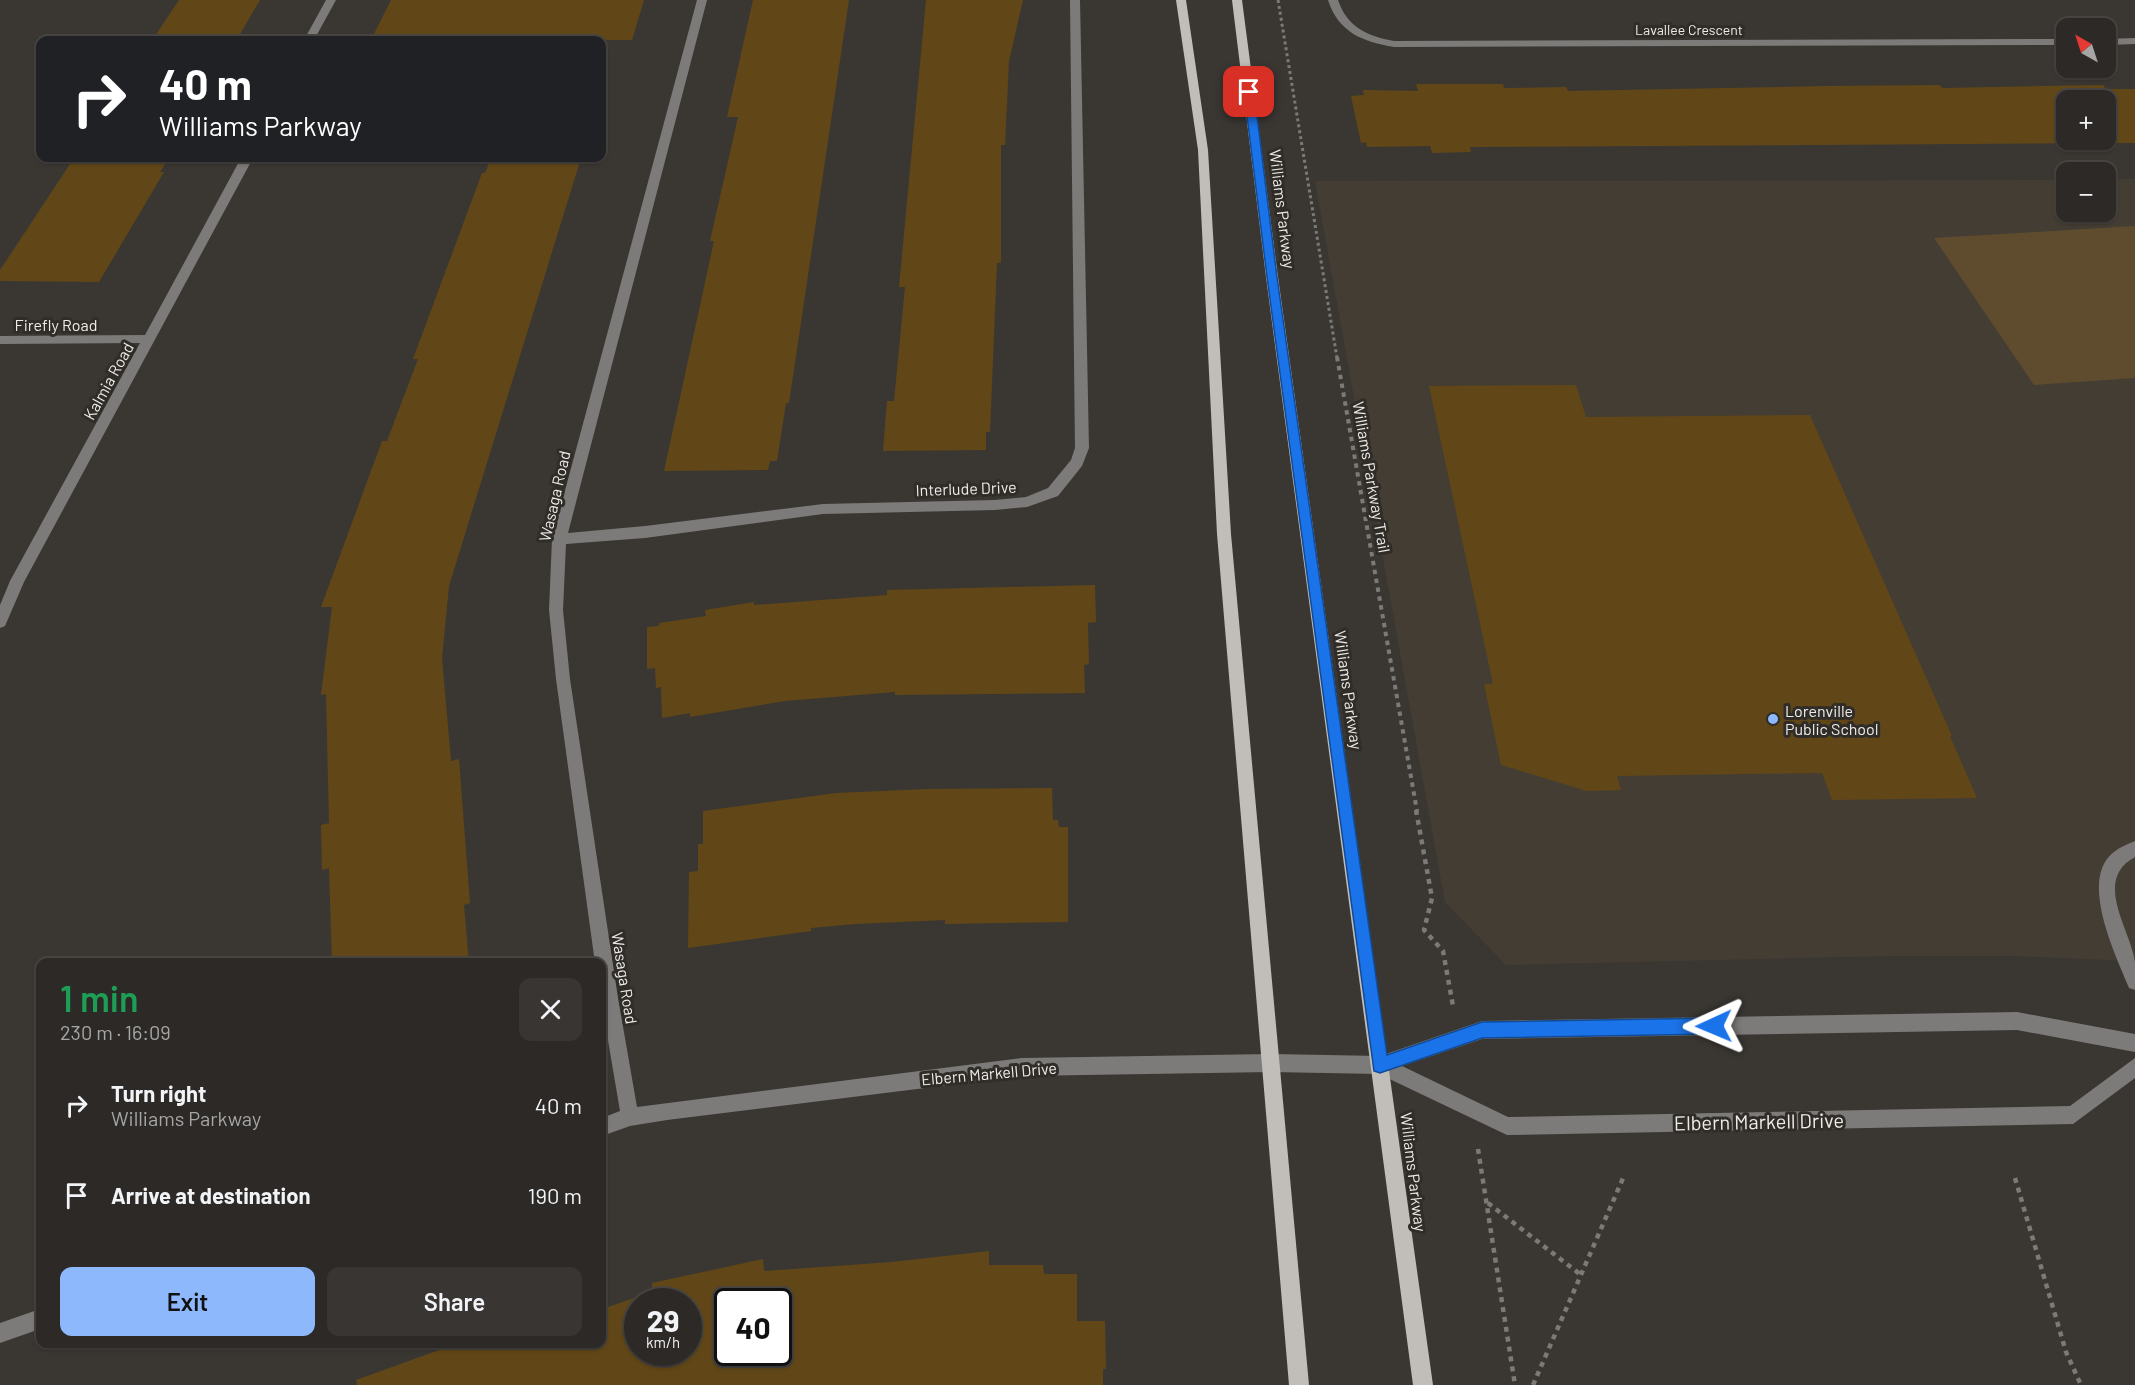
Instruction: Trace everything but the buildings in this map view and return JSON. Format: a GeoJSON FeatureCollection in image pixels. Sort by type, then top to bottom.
{"type":"FeatureCollection","features":[{"type":"Feature","properties":{"kind":"main road"},"geometry":{"type":"LineString","coordinates":[[1181,0],[1203,150],[1224,534],[1299,1385]]}},
{"type":"Feature","properties":{"kind":"main road","name":"Williams Parkway"},"geometry":{"type":"LineString","coordinates":[[1237,0],[1423,1385]]}},
{"type":"Feature","properties":{"kind":"street"},"geometry":{"type":"LineString","coordinates":[[311,36],[331,0]]}},
{"type":"Feature","properties":{"kind":"street","name":"Wasaga Road"},"geometry":{"type":"LineString","coordinates":[[603,958],[563,678],[556,610],[559,538],[702,0]]}},
{"type":"Feature","properties":{"kind":"street","name":"Interlude Drive"},"geometry":{"type":"LineString","coordinates":[[559,538],[645,532],[823,509],[995,505],[1026,502],[1053,492],[1077,462],[1082,448],[1075,0]]}},
{"type":"Feature","properties":{"kind":"street","name":"Lavallee Crescent"},"geometry":{"type":"LineString","coordinates":[[1333,0],[1337,16],[1346,26],[1371,39],[1394,44],[2056,42]]}},
{"type":"Feature","properties":{"kind":"street"},"geometry":{"type":"LineString","coordinates":[[2116,42],[2135,41]]}},
{"type":"Feature","properties":{"kind":"street","name":"Kalmia Road"},"geometry":{"type":"LineString","coordinates":[[0,622],[17,581],[245,162]]}},
{"type":"Feature","properties":{"kind":"street","name":"Firefly Road"},"geometry":{"type":"LineString","coordinates":[[0,340],[149,339]]}},
{"type":"Feature","properties":{"kind":"street"},"geometry":{"type":"LineString","coordinates":[[2135,849],[2126,852],[2110,867],[2105,891],[2112,921],[2135,982]]}},
{"type":"Feature","properties":{"kind":"street","name":"Wasaga Road"},"geometry":{"type":"LineString","coordinates":[[606,977],[630,1118]]}},
{"type":"Feature","properties":{"kind":"street","name":"Elbern Markell Drive"},"geometry":{"type":"LineString","coordinates":[[606,1126],[630,1118],[667,1111],[1022,1067],[1271,1063],[1380,1065],[1482,1030],[2017,1021],[2135,1043]]}},
{"type":"Feature","properties":{"kind":"street","name":"Elbern Markell Drive"},"geometry":{"type":"LineString","coordinates":[[1380,1065],[1507,1126],[2073,1115],[2135,1067]]}},
{"type":"Feature","properties":{"kind":"street"},"geometry":{"type":"LineString","coordinates":[[0,1333],[36,1320]]}},
{"type":"Feature","properties":{"kind":"path","name":"Williams Parkway Trail"},"geometry":{"type":"LineString","coordinates":[[1278,0],[1341,380],[1432,898],[1424,930],[1443,951]]}},
{"type":"Feature","properties":{"kind":"path"},"geometry":{"type":"LineString","coordinates":[[1533,1385],[1624,1176]]}},
{"type":"Feature","properties":{"kind":"path"},"geometry":{"type":"LineString","coordinates":[[2016,1178],[2066,1352],[2081,1385]]}},
{"type":"Feature","properties":{"kind":"path"},"geometry":{"type":"LineString","coordinates":[[1515,1385],[1492,1249],[1488,1203],[1581,1275]]}},
{"type":"Feature","properties":{"kind":"shaded area","name":"Lorenville Public School"},"geometry":{"type":"Polygon","coordinates":[[[2116,179],[2135,179],[2135,961],[2014,956],[1889,956],[1506,965],[1445,902],[1315,181],[2056,180],[2056,222],[2116,222],[2116,179]]]}},
{"type":"Feature","properties":{"kind":"shaded area"},"geometry":{"type":"Polygon","coordinates":[[[2135,226],[2135,378],[2034,385],[1934,238],[2135,226]]]}},
{"type":"Feature","properties":{"kind":"place","name":"Lorenville Public School"},"geometry":{"type":"Point","coordinates":[1773,719]}},
{"type":"Feature","properties":{"kind":"route"},"geometry":{"type":"LineString","coordinates":[[1249,92],[1272,277],[1380,1065],[1482,1030],[1714,1026]]}}]}
